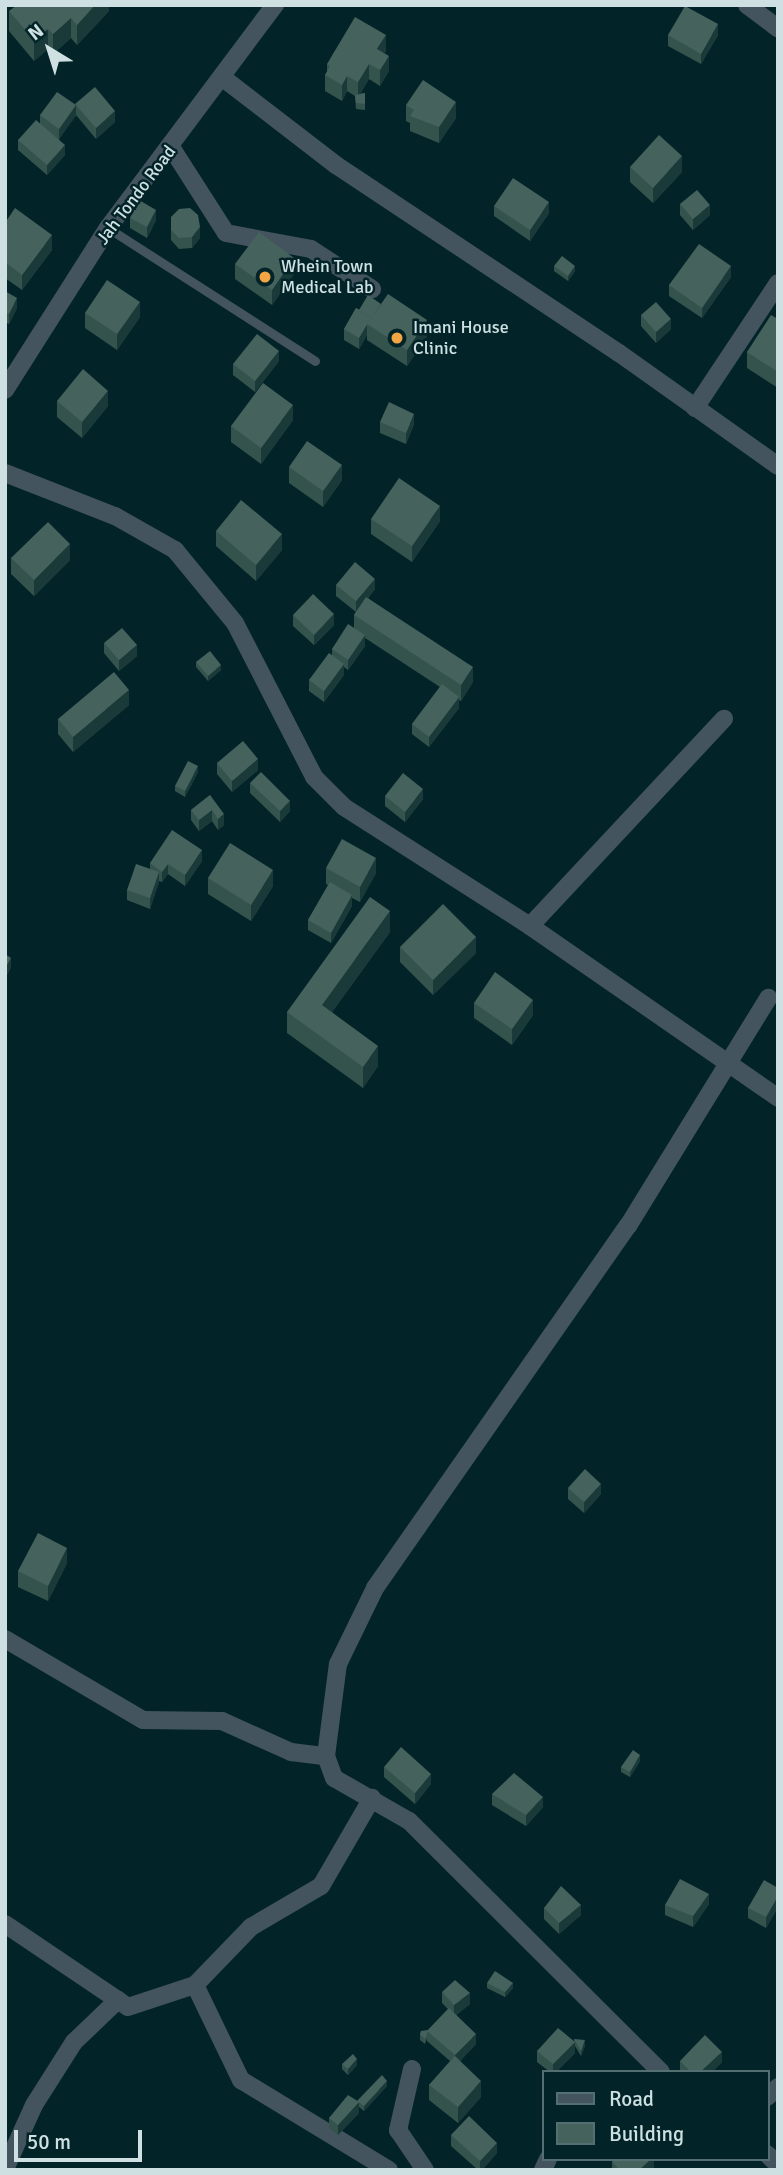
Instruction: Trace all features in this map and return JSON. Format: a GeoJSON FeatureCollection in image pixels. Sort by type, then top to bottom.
{"type":"FeatureCollection","features":[{"type":"Feature","properties":{"kind":"street","name":"Jah Tondo Road"},"geometry":{"type":"LineString","coordinates":[[5,390],[108,228],[223,78],[275,5]]}},
{"type":"Feature","properties":{"kind":"street"},"geometry":{"type":"LineString","coordinates":[[747,5],[778,27]]}},
{"type":"Feature","properties":{"kind":"street"},"geometry":{"type":"LineString","coordinates":[[223,78],[335,165],[778,466]]}},
{"type":"Feature","properties":{"kind":"street"},"geometry":{"type":"LineString","coordinates":[[171,147],[226,233],[311,249],[372,289]]}},
{"type":"Feature","properties":{"kind":"street"},"geometry":{"type":"LineString","coordinates":[[695,408],[778,283]]}},
{"type":"Feature","properties":{"kind":"street"},"geometry":{"type":"LineString","coordinates":[[5,473],[115,516],[176,550],[234,623],[314,777],[344,807],[530,926],[778,1098]]}},
{"type":"Feature","properties":{"kind":"street"},"geometry":{"type":"LineString","coordinates":[[530,926],[724,719]]}},
{"type":"Feature","properties":{"kind":"street"},"geometry":{"type":"LineString","coordinates":[[660,2070],[409,1821],[334,1778],[326,1756],[338,1664],[375,1588],[628,1226],[768,998]]}},
{"type":"Feature","properties":{"kind":"street"},"geometry":{"type":"LineString","coordinates":[[5,1639],[143,1720],[222,1721],[291,1752],[326,1756]]}},
{"type":"Feature","properties":{"kind":"street"},"geometry":{"type":"LineString","coordinates":[[5,1924],[128,2007],[195,1985],[251,1927],[321,1885],[372,1798]]}},
{"type":"Feature","properties":{"kind":"street"},"geometry":{"type":"LineString","coordinates":[[195,1985],[241,2080],[389,2170]]}},
{"type":"Feature","properties":{"kind":"street"},"geometry":{"type":"LineString","coordinates":[[5,2169],[34,2105],[74,2042],[118,2000]]}},
{"type":"Feature","properties":{"kind":"street"},"geometry":{"type":"LineString","coordinates":[[412,2069],[398,2130],[425,2170]]}},
{"type":"Feature","properties":{"kind":"lane"},"geometry":{"type":"LineString","coordinates":[[108,228],[315,361]]}},
{"type":"Feature","properties":{"kind":"building"},"geometry":{"type":"Polygon","coordinates":[[[17,5],[95,5],[77,25],[71,18],[53,34],[48,29],[34,40],[9,11],[17,5]]]}},
{"type":"Feature","properties":{"kind":"building"},"geometry":{"type":"Polygon","coordinates":[[[685,6],[718,24],[701,54],[668,35],[685,6]]]}},
{"type":"Feature","properties":{"kind":"building"},"geometry":{"type":"Polygon","coordinates":[[[355,17],[386,35],[377,49],[389,56],[380,70],[369,64],[358,82],[347,76],[342,85],[325,75],[330,66],[327,64],[355,17]]]}},
{"type":"Feature","properties":{"kind":"building"},"geometry":{"type":"Polygon","coordinates":[[[423,80],[456,102],[439,127],[410,116],[414,110],[406,105],[423,80]]]}},
{"type":"Feature","properties":{"kind":"building"},"geometry":{"type":"Polygon","coordinates":[[[95,87],[115,111],[96,128],[75,104],[95,87]]]}},
{"type":"Feature","properties":{"kind":"building"},"geometry":{"type":"Polygon","coordinates":[[[57,92],[76,105],[59,129],[40,115],[57,92]]]}},
{"type":"Feature","properties":{"kind":"building"},"geometry":{"type":"Polygon","coordinates":[[[365,93],[365,104],[356,103],[355,95],[365,93]]]}},
{"type":"Feature","properties":{"kind":"building"},"geometry":{"type":"Polygon","coordinates":[[[36,120],[65,145],[47,165],[18,140],[36,120]]]}},
{"type":"Feature","properties":{"kind":"building"},"geometry":{"type":"Polygon","coordinates":[[[659,135],[682,156],[653,188],[630,167],[659,135]]]}},
{"type":"Feature","properties":{"kind":"building"},"geometry":{"type":"Polygon","coordinates":[[[513,178],[549,202],[530,230],[494,206],[513,178]]]}},
{"type":"Feature","properties":{"kind":"building"},"geometry":{"type":"Polygon","coordinates":[[[697,190],[710,205],[693,219],[680,204],[697,190]]]}},
{"type":"Feature","properties":{"kind":"building"},"geometry":{"type":"Polygon","coordinates":[[[139,200],[156,210],[147,227],[130,218],[139,200]]]}},
{"type":"Feature","properties":{"kind":"building"},"geometry":{"type":"Polygon","coordinates":[[[15,208],[52,235],[22,275],[5,262],[5,218],[7,220],[15,208]]]}},
{"type":"Feature","properties":{"kind":"building"},"geometry":{"type":"Polygon","coordinates":[[[190,208],[198,215],[200,227],[192,237],[179,238],[171,230],[171,217],[179,209],[190,208]]]}},
{"type":"Feature","properties":{"kind":"building"},"geometry":{"type":"Polygon","coordinates":[[[259,232],[294,258],[272,290],[235,264],[259,232]]]}},
{"type":"Feature","properties":{"kind":"building"},"geometry":{"type":"Polygon","coordinates":[[[699,244],[731,266],[702,308],[669,285],[699,244]]]}},
{"type":"Feature","properties":{"kind":"building"},"geometry":{"type":"Polygon","coordinates":[[[562,256],[575,266],[568,276],[554,266],[562,256]]]}},
{"type":"Feature","properties":{"kind":"building"},"geometry":{"type":"Polygon","coordinates":[[[107,280],[140,302],[117,334],[85,313],[107,280]]]}},
{"type":"Feature","properties":{"kind":"building"},"geometry":{"type":"Polygon","coordinates":[[[5,291],[17,298],[9,314],[5,312],[5,291]]]}},
{"type":"Feature","properties":{"kind":"building"},"geometry":{"type":"Polygon","coordinates":[[[388,294],[427,320],[407,350],[367,324],[388,294]]]}},
{"type":"Feature","properties":{"kind":"building"},"geometry":{"type":"Polygon","coordinates":[[[368,295],[381,304],[371,319],[359,310],[368,295]]]}},
{"type":"Feature","properties":{"kind":"building"},"geometry":{"type":"Polygon","coordinates":[[[656,302],[671,319],[656,332],[641,315],[656,302]]]}},
{"type":"Feature","properties":{"kind":"building"},"geometry":{"type":"Polygon","coordinates":[[[356,308],[371,318],[359,338],[344,329],[356,308]]]}},
{"type":"Feature","properties":{"kind":"building"},"geometry":{"type":"Polygon","coordinates":[[[771,315],[778,319],[778,372],[747,352],[771,315]]]}},
{"type":"Feature","properties":{"kind":"building"},"geometry":{"type":"Polygon","coordinates":[[[257,334],[279,351],[255,381],[233,364],[257,334]]]}},
{"type":"Feature","properties":{"kind":"building"},"geometry":{"type":"Polygon","coordinates":[[[83,369],[108,391],[82,422],[57,401],[83,369]]]}},
{"type":"Feature","properties":{"kind":"building"},"geometry":{"type":"Polygon","coordinates":[[[263,383],[293,405],[261,448],[231,426],[263,383]]]}},
{"type":"Feature","properties":{"kind":"building"},"geometry":{"type":"Polygon","coordinates":[[[389,402],[414,414],[406,433],[380,422],[389,402]]]}},
{"type":"Feature","properties":{"kind":"building"},"geometry":{"type":"Polygon","coordinates":[[[307,441],[342,465],[323,491],[289,467],[307,441]]]}},
{"type":"Feature","properties":{"kind":"building"},"geometry":{"type":"Polygon","coordinates":[[[399,478],[440,506],[412,546],[371,519],[399,478]]]}},
{"type":"Feature","properties":{"kind":"building"},"geometry":{"type":"Polygon","coordinates":[[[241,500],[282,534],[256,565],[216,531],[241,500]]]}},
{"type":"Feature","properties":{"kind":"building"},"geometry":{"type":"Polygon","coordinates":[[[48,522],[70,544],[34,580],[11,558],[48,522]]]}},
{"type":"Feature","properties":{"kind":"building"},"geometry":{"type":"Polygon","coordinates":[[[355,562],[375,579],[356,601],[336,585],[355,562]]]}},
{"type":"Feature","properties":{"kind":"building"},"geometry":{"type":"Polygon","coordinates":[[[313,594],[334,614],[314,635],[293,615],[313,594]]]}},
{"type":"Feature","properties":{"kind":"building"},"geometry":{"type":"Polygon","coordinates":[[[366,597],[473,667],[461,685],[354,615],[366,597]]]}},
{"type":"Feature","properties":{"kind":"building"},"geometry":{"type":"Polygon","coordinates":[[[348,624],[365,635],[348,660],[332,649],[348,624]]]}},
{"type":"Feature","properties":{"kind":"building"},"geometry":{"type":"Polygon","coordinates":[[[122,628],[137,645],[119,660],[104,643],[122,628]]]}},
{"type":"Feature","properties":{"kind":"building"},"geometry":{"type":"Polygon","coordinates":[[[210,651],[221,665],[208,676],[196,662],[210,651]]]}},
{"type":"Feature","properties":{"kind":"building"},"geometry":{"type":"Polygon","coordinates":[[[329,653],[344,664],[324,691],[309,680],[329,653]]]}},
{"type":"Feature","properties":{"kind":"building"},"geometry":{"type":"Polygon","coordinates":[[[114,672],[129,690],[73,737],[58,719],[114,672]]]}},
{"type":"Feature","properties":{"kind":"building"},"geometry":{"type":"Polygon","coordinates":[[[442,684],[459,697],[429,737],[412,724],[442,684]]]}},
{"type":"Feature","properties":{"kind":"building"},"geometry":{"type":"Polygon","coordinates":[[[243,741],[258,759],[232,781],[217,763],[243,741]]]}},
{"type":"Feature","properties":{"kind":"building"},"geometry":{"type":"Polygon","coordinates":[[[188,761],[198,766],[185,791],[175,786],[188,761]]]}},
{"type":"Feature","properties":{"kind":"building"},"geometry":{"type":"Polygon","coordinates":[[[261,772],[290,801],[280,811],[250,783],[261,772]]]}},
{"type":"Feature","properties":{"kind":"building"},"geometry":{"type":"Polygon","coordinates":[[[403,773],[423,789],[405,812],[385,796],[403,773]]]}},
{"type":"Feature","properties":{"kind":"building"},"geometry":{"type":"Polygon","coordinates":[[[210,795],[224,814],[218,819],[212,810],[199,820],[191,810],[210,795]]]}},
{"type":"Feature","properties":{"kind":"building"},"geometry":{"type":"Polygon","coordinates":[[[172,830],[202,850],[185,875],[168,864],[162,872],[150,863],[172,830]]]}},
{"type":"Feature","properties":{"kind":"building"},"geometry":{"type":"Polygon","coordinates":[[[342,839],[376,858],[360,887],[326,868],[342,839]]]}},
{"type":"Feature","properties":{"kind":"building"},"geometry":{"type":"Polygon","coordinates":[[[230,843],[273,870],[251,905],[208,878],[230,843]]]}},
{"type":"Feature","properties":{"kind":"building"},"geometry":{"type":"Polygon","coordinates":[[[136,864],[159,872],[150,898],[127,890],[136,864]]]}},
{"type":"Feature","properties":{"kind":"building"},"geometry":{"type":"Polygon","coordinates":[[[330,882],[352,895],[331,933],[308,920],[330,882]]]}},
{"type":"Feature","properties":{"kind":"building"},"geometry":{"type":"Polygon","coordinates":[[[370,897],[390,911],[322,1005],[378,1046],[363,1067],[287,1012],[370,897]]]}},
{"type":"Feature","properties":{"kind":"building"},"geometry":{"type":"Polygon","coordinates":[[[443,904],[476,937],[433,980],[400,947],[443,904]]]}},
{"type":"Feature","properties":{"kind":"building"},"geometry":{"type":"Polygon","coordinates":[[[5,954],[11,958],[5,969],[5,954]]]}},
{"type":"Feature","properties":{"kind":"building"},"geometry":{"type":"Polygon","coordinates":[[[495,972],[533,1000],[512,1029],[474,1003],[495,972]]]}},
{"type":"Feature","properties":{"kind":"building"},"geometry":{"type":"Polygon","coordinates":[[[585,1469],[601,1484],[584,1502],[568,1488],[585,1469]]]}},
{"type":"Feature","properties":{"kind":"building"},"geometry":{"type":"Polygon","coordinates":[[[38,1533],[67,1548],[48,1586],[18,1571],[38,1533]]]}},
{"type":"Feature","properties":{"kind":"building"},"geometry":{"type":"Polygon","coordinates":[[[401,1747],[431,1774],[415,1793],[384,1767],[401,1747]]]}},
{"type":"Feature","properties":{"kind":"building"},"geometry":{"type":"Polygon","coordinates":[[[633,1750],[640,1755],[630,1772],[621,1767],[633,1750]]]}},
{"type":"Feature","properties":{"kind":"building"},"geometry":{"type":"Polygon","coordinates":[[[514,1773],[543,1797],[526,1815],[492,1794],[514,1773]]]}},
{"type":"Feature","properties":{"kind":"building"},"geometry":{"type":"Polygon","coordinates":[[[680,1879],[709,1894],[693,1916],[665,1905],[680,1879]]]}},
{"type":"Feature","properties":{"kind":"building"},"geometry":{"type":"Polygon","coordinates":[[[764,1880],[778,1888],[778,1896],[766,1917],[748,1908],[764,1880]]]}},
{"type":"Feature","properties":{"kind":"building"},"geometry":{"type":"Polygon","coordinates":[[[561,1886],[581,1905],[559,1923],[544,1908],[561,1886]]]}},
{"type":"Feature","properties":{"kind":"building"},"geometry":{"type":"Polygon","coordinates":[[[495,1971],[513,1983],[505,1992],[487,1983],[495,1971]]]}},
{"type":"Feature","properties":{"kind":"building"},"geometry":{"type":"Polygon","coordinates":[[[455,1980],[470,1993],[454,2005],[442,1992],[455,1980]]]}},
{"type":"Feature","properties":{"kind":"building"},"geometry":{"type":"Polygon","coordinates":[[[449,2008],[476,2034],[455,2055],[427,2031],[449,2008]]]}},
{"type":"Feature","properties":{"kind":"building"},"geometry":{"type":"Polygon","coordinates":[[[558,2028],[575,2042],[553,2064],[537,2051],[558,2028]]]}},
{"type":"Feature","properties":{"kind":"building"},"geometry":{"type":"Polygon","coordinates":[[[428,2030],[425,2039],[420,2034],[421,2031],[428,2030]]]}},
{"type":"Feature","properties":{"kind":"building"},"geometry":{"type":"Polygon","coordinates":[[[705,2035],[722,2052],[702,2070],[689,2070],[680,2061],[705,2035]]]}},
{"type":"Feature","properties":{"kind":"building"},"geometry":{"type":"Polygon","coordinates":[[[574,2039],[585,2040],[581,2051],[574,2039]]]}},
{"type":"Feature","properties":{"kind":"building"},"geometry":{"type":"Polygon","coordinates":[[[353,2054],[357,2059],[348,2069],[342,2064],[353,2054]]]}},
{"type":"Feature","properties":{"kind":"building"},"geometry":{"type":"Polygon","coordinates":[[[455,2056],[481,2081],[458,2107],[429,2085],[455,2056]]]}},
{"type":"Feature","properties":{"kind":"building"},"geometry":{"type":"Polygon","coordinates":[[[382,2075],[387,2081],[364,2106],[357,2101],[382,2075]]]}},
{"type":"Feature","properties":{"kind":"building"},"geometry":{"type":"Polygon","coordinates":[[[348,2095],[359,2102],[338,2125],[329,2118],[348,2095]]]}},
{"type":"Feature","properties":{"kind":"building"},"geometry":{"type":"Polygon","coordinates":[[[469,2116],[497,2143],[480,2161],[451,2135],[469,2116]]]}},
{"type":"Feature","properties":{"kind":"building"},"geometry":{"type":"Polygon","coordinates":[[[649,2161],[639,2170],[620,2170],[612,2162],[649,2161]]]}},
{"type":"Feature","properties":{"kind":"place","name":"Whein Town Medical Lab"},"geometry":{"type":"Point","coordinates":[265,277]}},
{"type":"Feature","properties":{"kind":"place","name":"Imani House Clinic"},"geometry":{"type":"Point","coordinates":[397,338]}}]}
